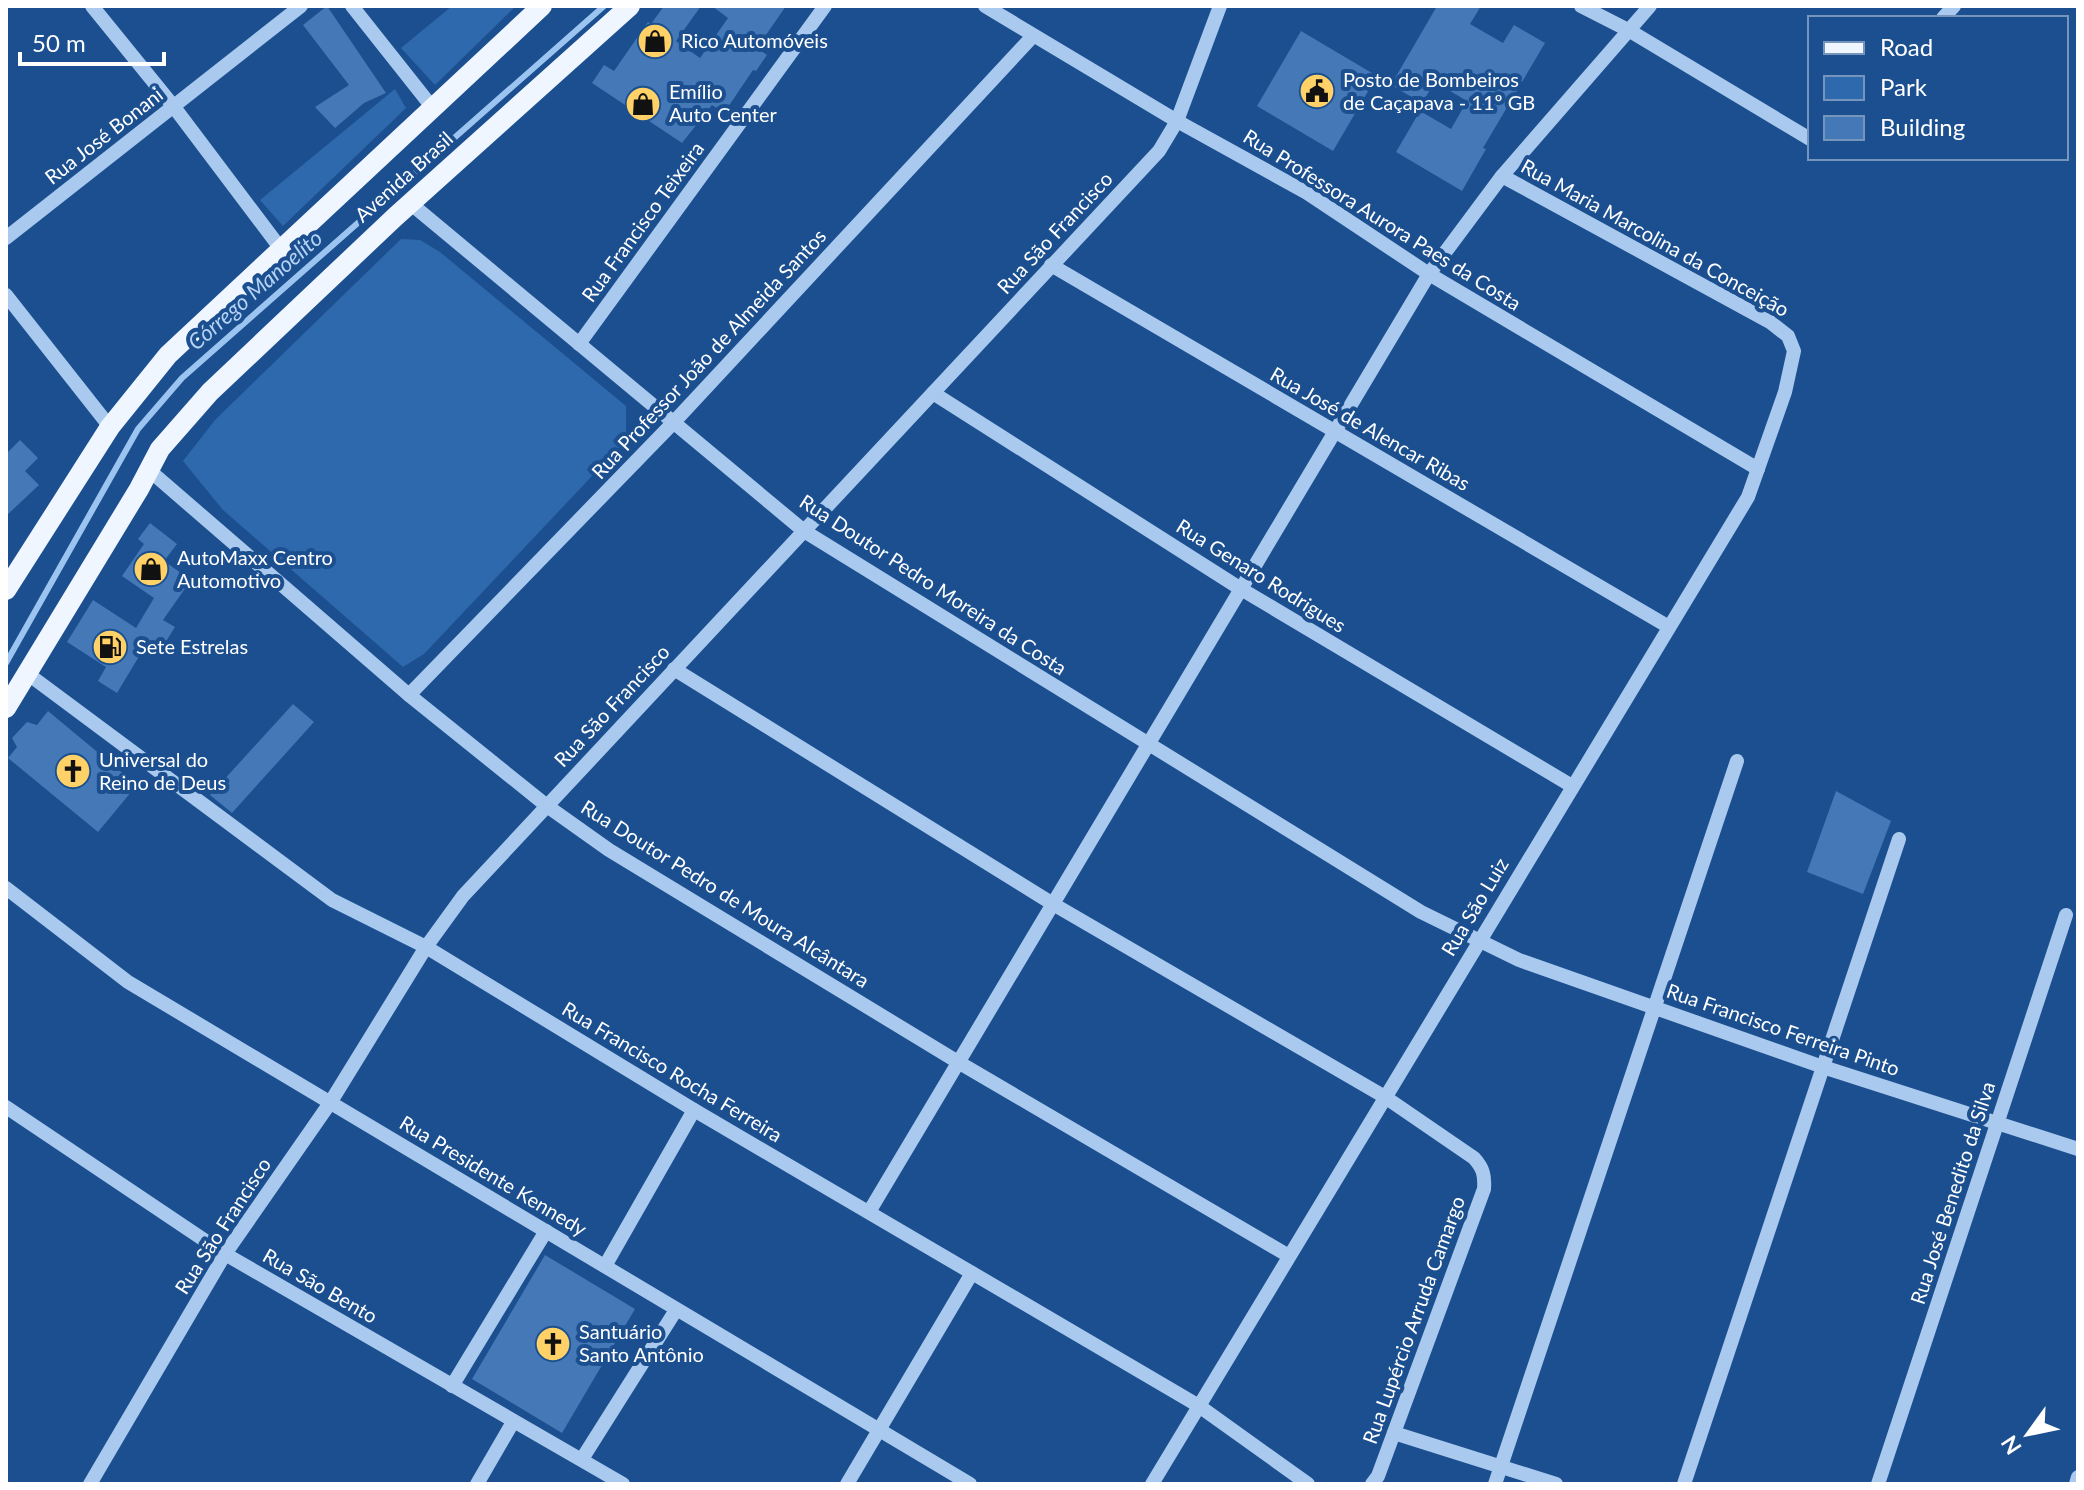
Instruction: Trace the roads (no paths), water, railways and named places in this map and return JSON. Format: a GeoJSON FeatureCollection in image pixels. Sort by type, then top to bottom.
{"type":"FeatureCollection","features":[{"type":"Feature","properties":{"kind":"main road","name":"Avenida Brasil"},"geometry":{"type":"LineString","coordinates":[[10,575],[110,427],[168,355],[542,6]]}},
{"type":"Feature","properties":{"kind":"main road","name":"Avenida Brasil"},"geometry":{"type":"LineString","coordinates":[[6,708],[160,449],[210,392],[410,203],[630,6]]}},
{"type":"Feature","properties":{"kind":"street"},"geometry":{"type":"LineString","coordinates":[[92,6],[174,107],[281,249]]}},
{"type":"Feature","properties":{"kind":"street","name":"Rua José Bonani"},"geometry":{"type":"LineString","coordinates":[[6,238],[301,6]]}},
{"type":"Feature","properties":{"kind":"street"},"geometry":{"type":"LineString","coordinates":[[352,6],[432,107]]}},
{"type":"Feature","properties":{"kind":"street","name":"Rua Francisco Teixeira"},"geometry":{"type":"LineString","coordinates":[[579,344],[825,6]]}},
{"type":"Feature","properties":{"kind":"street","name":"Rua Professora Aurora Paes da Costa"},"geometry":{"type":"LineString","coordinates":[[985,6],[1177,121],[1307,193],[1429,274],[1758,469]]}},
{"type":"Feature","properties":{"kind":"street","name":"Rua São Francisco"},"geometry":{"type":"LineString","coordinates":[[90,1484],[225,1254],[330,1103],[426,947],[463,896],[1159,151],[1177,121],[1220,6]]}},
{"type":"Feature","properties":{"kind":"street"},"geometry":{"type":"LineString","coordinates":[[1581,6],[1630,31],[1808,138]]}},
{"type":"Feature","properties":{"kind":"street"},"geometry":{"type":"LineString","coordinates":[[869,1212],[1429,274],[1502,176],[1650,6]]}},
{"type":"Feature","properties":{"kind":"street","name":"Rua Professor João de Almeida Santos"},"geometry":{"type":"LineString","coordinates":[[409,695],[674,422],[1033,36]]}},
{"type":"Feature","properties":{"kind":"street","name":"Rua Maria Marcolina da Conceição"},"geometry":{"type":"LineString","coordinates":[[1502,176],[1770,322],[1788,336]]}},
{"type":"Feature","properties":{"kind":"street","name":"Rua Doutor Pedro Moreira da Costa"},"geometry":{"type":"LineString","coordinates":[[410,203],[804,531],[1421,912],[1478,940]]}},
{"type":"Feature","properties":{"kind":"street","name":"Rua José de Alencar Ribas"},"geometry":{"type":"LineString","coordinates":[[1051,265],[1669,627]]}},
{"type":"Feature","properties":{"kind":"street"},"geometry":{"type":"LineString","coordinates":[[6,295],[110,427]]}},
{"type":"Feature","properties":{"kind":"street","name":"Rua São Luiz"},"geometry":{"type":"LineString","coordinates":[[1152,1484],[1748,497],[1785,392],[1794,351],[1788,336]]}},
{"type":"Feature","properties":{"kind":"street","name":"Rua Genaro Rodrigues"},"geometry":{"type":"LineString","coordinates":[[933,393],[1241,589],[1572,786]]}},
{"type":"Feature","properties":{"kind":"street","name":"Rua Doutor Pedro de Moura Alcântara"},"geometry":{"type":"LineString","coordinates":[[149,470],[409,695],[547,806],[609,850],[958,1062],[1289,1256]]}},
{"type":"Feature","properties":{"kind":"street"},"geometry":{"type":"LineString","coordinates":[[674,669],[1053,904],[1385,1097]]}},
{"type":"Feature","properties":{"kind":"street","name":"Rua Francisco Rocha Ferreira"},"geometry":{"type":"LineString","coordinates":[[28,674],[332,900],[426,947],[694,1110],[1199,1406],[1308,1484]]}},
{"type":"Feature","properties":{"kind":"street"},"geometry":{"type":"LineString","coordinates":[[1495,1484],[1737,761]]}},
{"type":"Feature","properties":{"kind":"street"},"geometry":{"type":"LineString","coordinates":[[1684,1484],[1899,839]]}},
{"type":"Feature","properties":{"kind":"street","name":"Rua Presidente Kennedy"},"geometry":{"type":"LineString","coordinates":[[6,888],[128,982],[970,1484]]}},
{"type":"Feature","properties":{"kind":"street","name":"Rua José Benedito da Silva"},"geometry":{"type":"LineString","coordinates":[[1878,1484],[2066,915]]}},
{"type":"Feature","properties":{"kind":"street","name":"Rua Francisco Ferreira Pinto"},"geometry":{"type":"LineString","coordinates":[[1478,940],[1519,960],[1823,1067],[2078,1149]]}},
{"type":"Feature","properties":{"kind":"street","name":"Rua Lupércio Arruda Camargo"},"geometry":{"type":"LineString","coordinates":[[1372,1484],[1378,1476],[1484,1189],[1485,1177],[1482,1167],[1474,1158],[1385,1097]]}},
{"type":"Feature","properties":{"kind":"street","name":"Rua São Bento"},"geometry":{"type":"LineString","coordinates":[[6,1107],[225,1254],[623,1484]]}},
{"type":"Feature","properties":{"kind":"street"},"geometry":{"type":"LineString","coordinates":[[605,1266],[694,1110]]}},
{"type":"Feature","properties":{"kind":"street"},"geometry":{"type":"LineString","coordinates":[[452,1386],[546,1231]]}},
{"type":"Feature","properties":{"kind":"street"},"geometry":{"type":"LineString","coordinates":[[847,1484],[972,1273]]}},
{"type":"Feature","properties":{"kind":"street"},"geometry":{"type":"LineString","coordinates":[[582,1459],[676,1310]]}},
{"type":"Feature","properties":{"kind":"street"},"geometry":{"type":"LineString","coordinates":[[477,1484],[513,1422]]}},
{"type":"Feature","properties":{"kind":"street"},"geometry":{"type":"LineString","coordinates":[[1394,1433],[1556,1484]]}},
{"type":"Feature","properties":{"kind":"street"},"geometry":{"type":"LineString","coordinates":[[2076,1484],[2078,1477]]}},
{"type":"Feature","properties":{"kind":"waterway","name":"Córrego Manoelito"},"geometry":{"type":"LineString","coordinates":[[6,663],[138,429],[182,378],[604,6]]}},
{"type":"Feature","properties":{"kind":"place","name":"Rico Automóveis"},"geometry":{"type":"Point","coordinates":[655,41]}},
{"type":"Feature","properties":{"kind":"place","name":"Posto de Bombeiros de Caçapava - 11º GB"},"geometry":{"type":"Point","coordinates":[1317,91]}},
{"type":"Feature","properties":{"kind":"place","name":"Emílio Auto Center"},"geometry":{"type":"Point","coordinates":[643,104]}},
{"type":"Feature","properties":{"kind":"place","name":"AutoMaxx Centro Automotivo"},"geometry":{"type":"Point","coordinates":[151,569]}},
{"type":"Feature","properties":{"kind":"place","name":"Sete Estrelas"},"geometry":{"type":"Point","coordinates":[110,647]}},
{"type":"Feature","properties":{"kind":"place","name":"Universal do Reino de Deus"},"geometry":{"type":"Point","coordinates":[73,771]}},
{"type":"Feature","properties":{"kind":"place","name":"Santuário Santo Antônio"},"geometry":{"type":"Point","coordinates":[553,1344]}}]}
